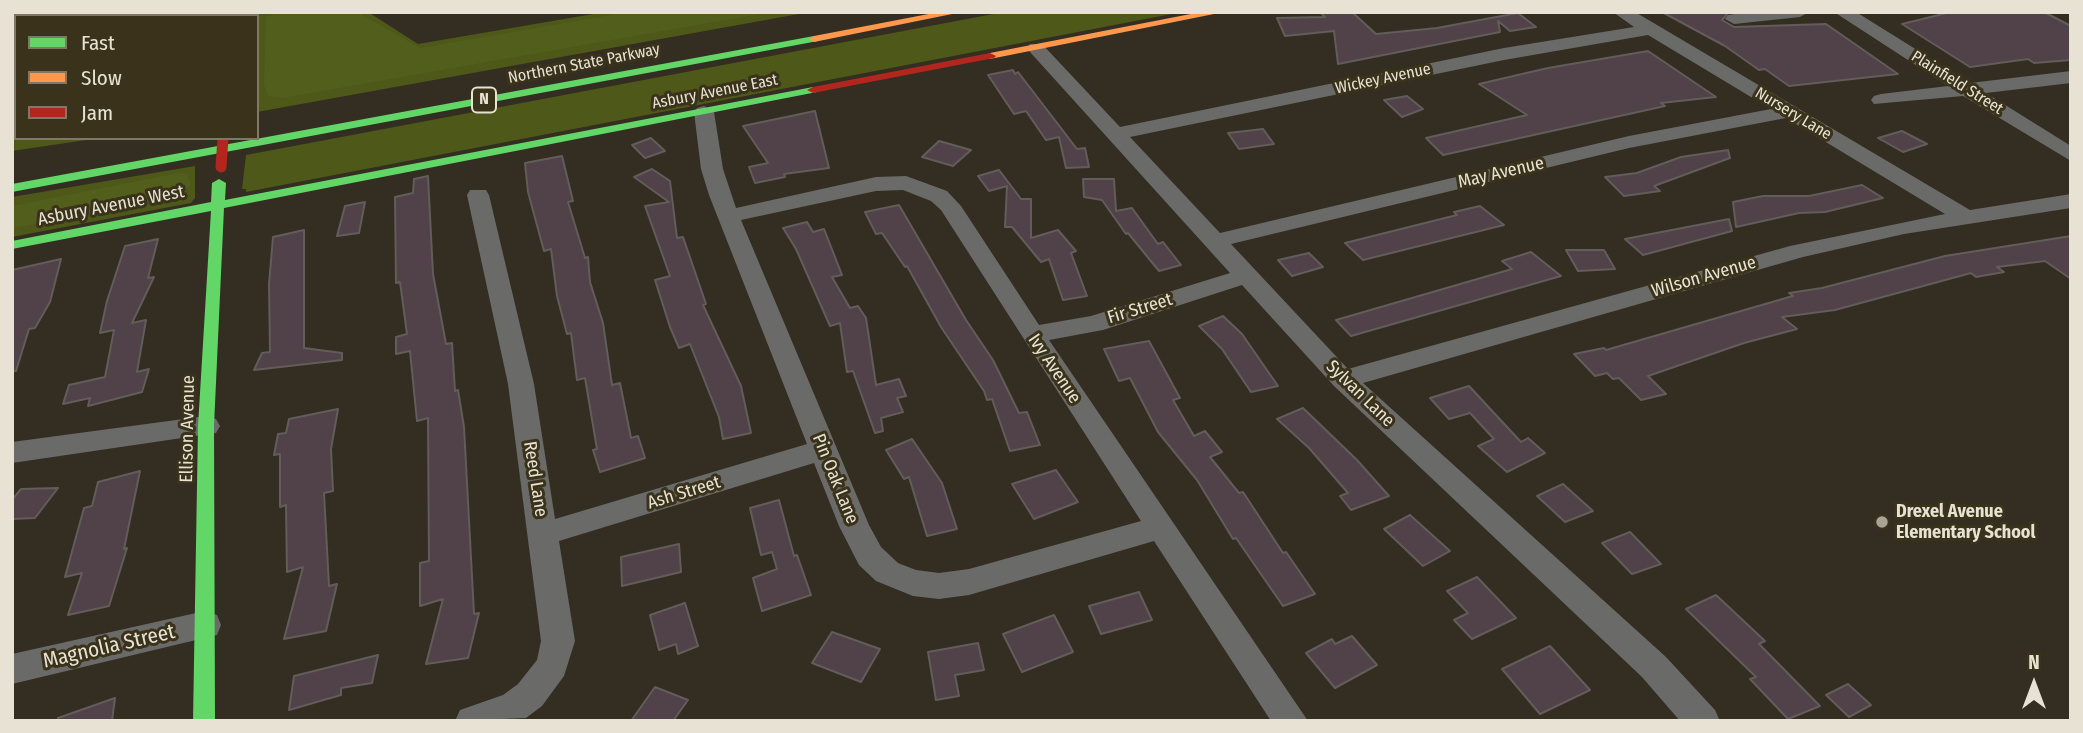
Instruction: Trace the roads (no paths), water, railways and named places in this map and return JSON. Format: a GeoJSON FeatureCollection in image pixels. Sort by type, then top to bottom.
{"type":"FeatureCollection","features":[{"type":"Feature","properties":{"kind":"main road","name":"Northern State Parkway"},"geometry":{"type":"LineString","coordinates":[[12,188],[957,12]]}},
{"type":"Feature","properties":{"kind":"main road","name":"Asbury Avenue East"},"geometry":{"type":"LineString","coordinates":[[218,205],[1219,12]]}},
{"type":"Feature","properties":{"kind":"main road","name":"Ellison Avenue"},"geometry":{"type":"LineString","coordinates":[[204,721],[206,426],[223,140]]}},
{"type":"Feature","properties":{"kind":"main road","name":"Asbury Avenue West"},"geometry":{"type":"LineString","coordinates":[[12,245],[218,205]]}},
{"type":"Feature","properties":{"kind":"street","name":"Nursery Lane"},"geometry":{"type":"LineString","coordinates":[[1622,12],[1964,216]]}},
{"type":"Feature","properties":{"kind":"street"},"geometry":{"type":"LineString","coordinates":[[1734,19],[1800,12]]}},
{"type":"Feature","properties":{"kind":"street","name":"Plainfield Street"},"geometry":{"type":"LineString","coordinates":[[1843,12],[2071,155]]}},
{"type":"Feature","properties":{"kind":"street","name":"Wickey Avenue"},"geometry":{"type":"LineString","coordinates":[[1116,134],[1504,54],[1651,29]]}},
{"type":"Feature","properties":{"kind":"street","name":"Sylvan Lane"},"geometry":{"type":"LineString","coordinates":[[1036,48],[1343,380],[1654,667],[1703,721]]}},
{"type":"Feature","properties":{"kind":"street"},"geometry":{"type":"LineString","coordinates":[[1881,100],[2071,77]]}},
{"type":"Feature","properties":{"kind":"street","name":"Pin Oak Lane"},"geometry":{"type":"LineString","coordinates":[[704,112],[712,169],[729,216],[854,526],[870,556],[887,572],[913,583],[939,586],[969,582],[1161,527]]}},
{"type":"Feature","properties":{"kind":"street","name":"May Avenue"},"geometry":{"type":"LineString","coordinates":[[1214,241],[1629,142],[1788,112]]}},
{"type":"Feature","properties":{"kind":"street","name":"Ivy Avenue"},"geometry":{"type":"LineString","coordinates":[[729,216],[876,184],[919,186],[939,196],[950,206],[1032,335],[1291,721]]}},
{"type":"Feature","properties":{"kind":"street","name":"Reed Lane"},"geometry":{"type":"LineString","coordinates":[[472,721],[514,706],[530,695],[552,666],[558,641],[521,384],[478,195]]}},
{"type":"Feature","properties":{"kind":"street","name":"Wilson Avenue"},"geometry":{"type":"LineString","coordinates":[[1343,380],[1798,251],[1964,216],[2071,201]]}},
{"type":"Feature","properties":{"kind":"street","name":"Fir Street"},"geometry":{"type":"LineString","coordinates":[[1032,335],[1094,324],[1246,276]]}},
{"type":"Feature","properties":{"kind":"street"},"geometry":{"type":"LineString","coordinates":[[12,453],[206,426]]}},
{"type":"Feature","properties":{"kind":"street","name":"Ash Street"},"geometry":{"type":"LineString","coordinates":[[544,534],[823,450]]}},
{"type":"Feature","properties":{"kind":"street","name":"Magnolia Street"},"geometry":{"type":"LineString","coordinates":[[12,669],[205,625]]}},
{"type":"Feature","properties":{"kind":"place","name":"Drexel Avenue Elementary School"},"geometry":{"type":"Point","coordinates":[1882,522]}}]}
